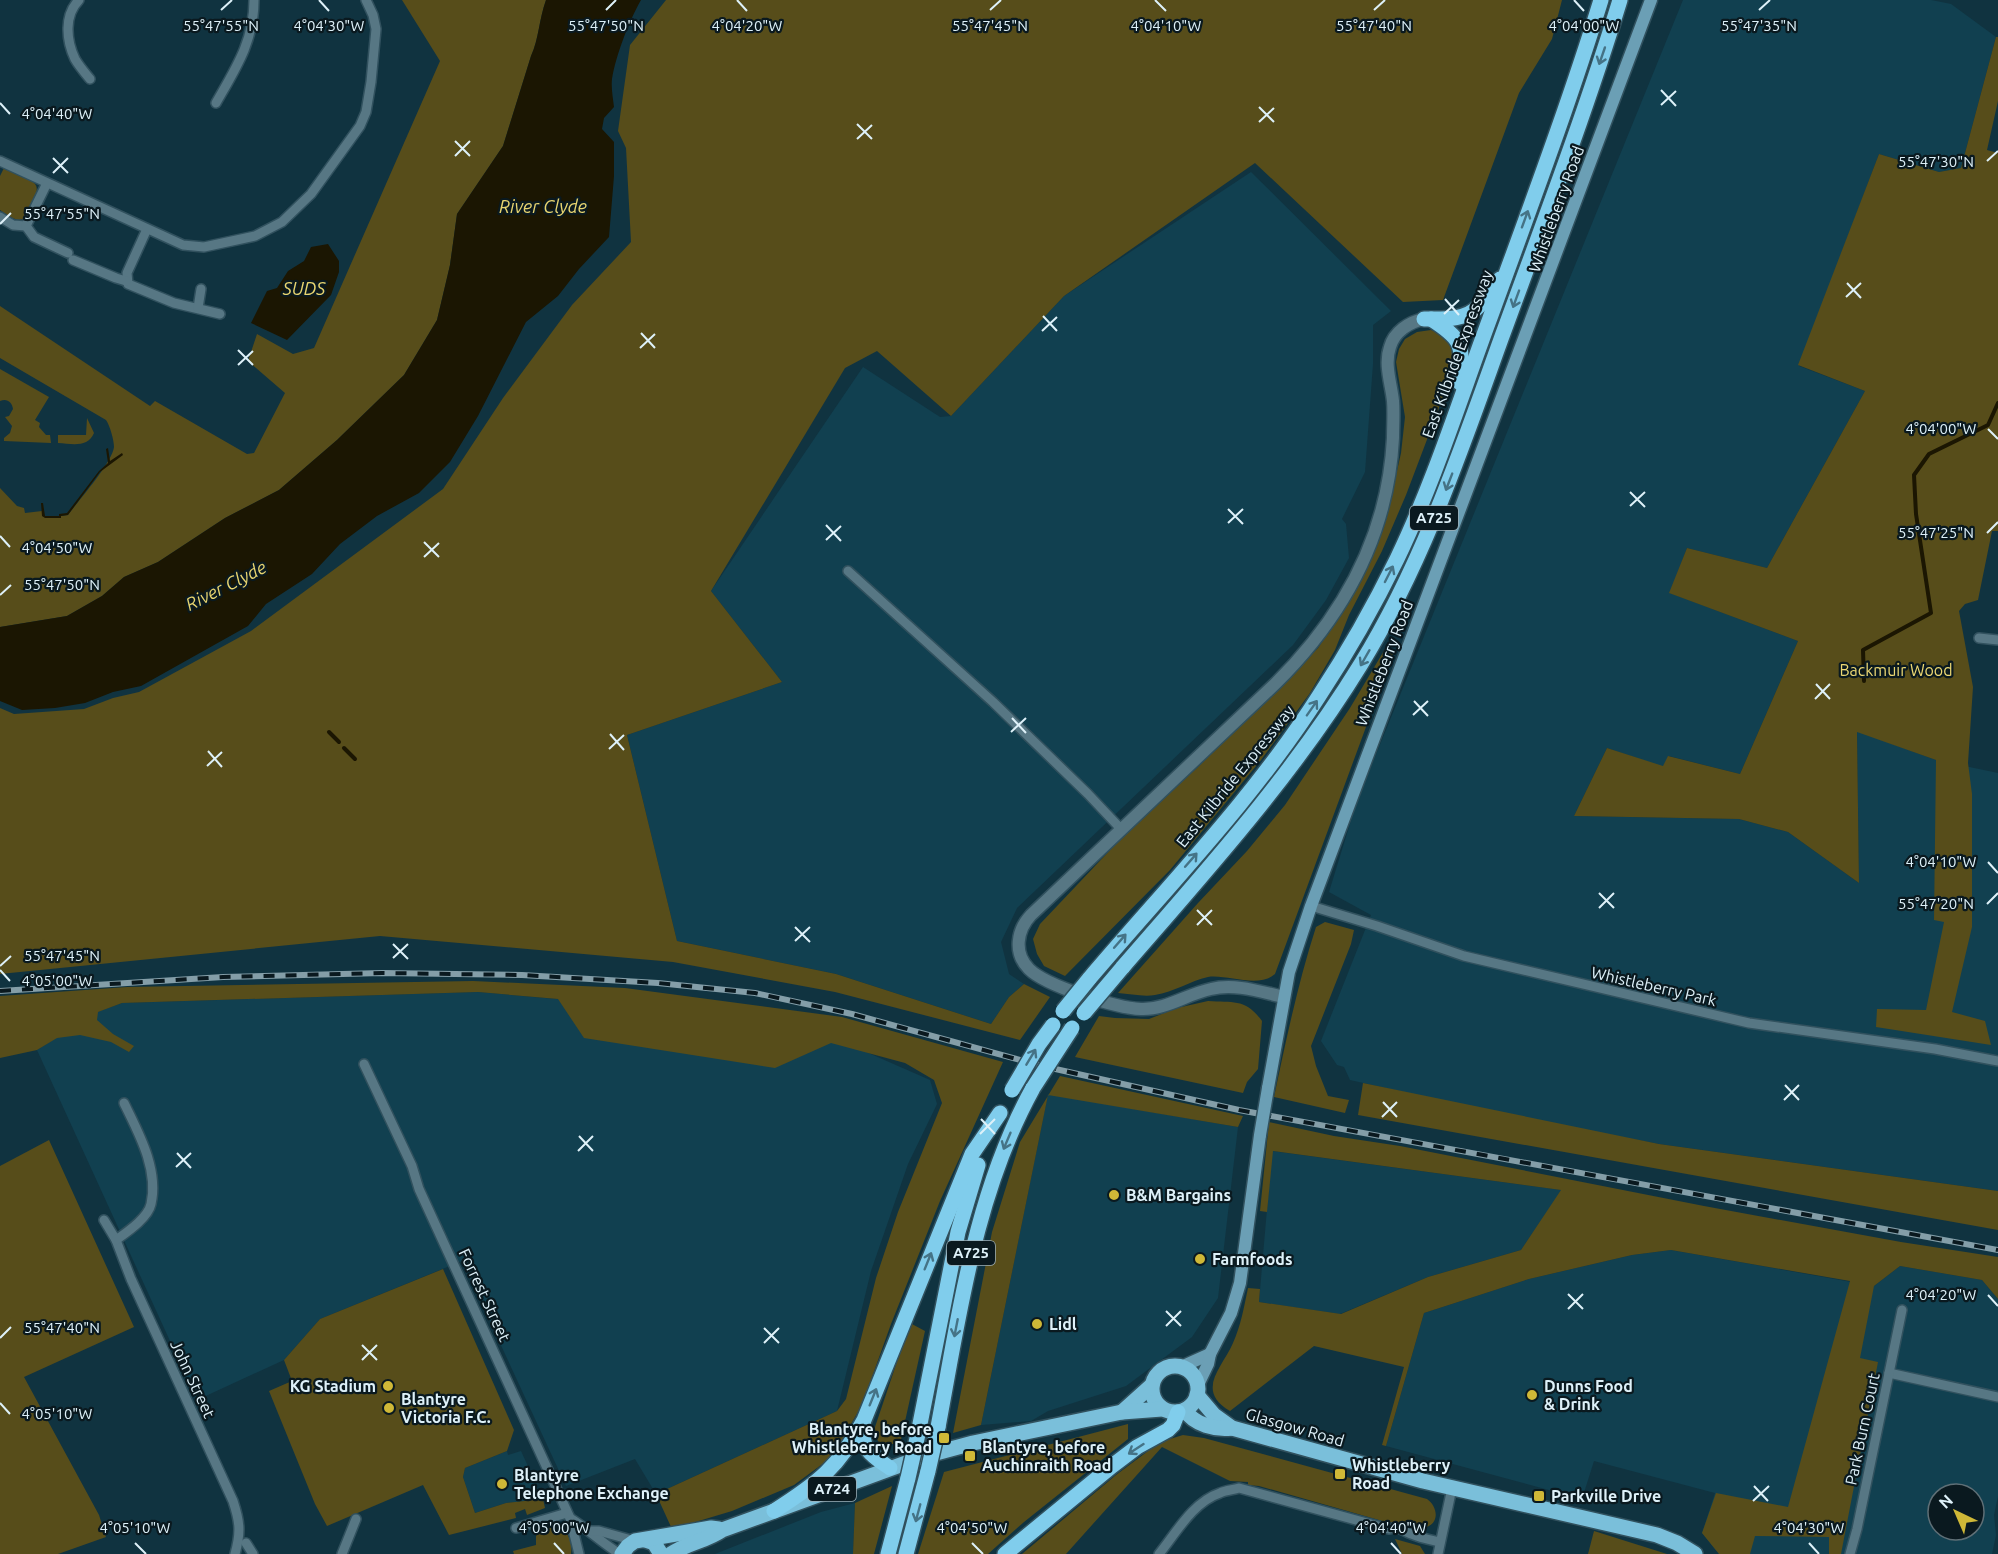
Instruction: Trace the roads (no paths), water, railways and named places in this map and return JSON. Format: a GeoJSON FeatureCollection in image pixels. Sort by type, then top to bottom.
{"type":"FeatureCollection","features":[{"type":"Feature","properties":{"kind":"highway","name":"East Kilbride Expressway"},"geometry":{"type":"LineString","coordinates":[[888,1554],[918,1434],[958,1232],[974,1177],[1000,1113],[1039,1044],[1063,1011],[1248,793],[1318,698],[1352,644],[1397,558],[1425,495],[1567,103],[1601,0]]}},
{"type":"Feature","properties":{"kind":"highway","name":"A725"},"geometry":{"type":"LineString","coordinates":[[906,1554],[938,1427],[964,1286],[980,1217],[1005,1143],[1033,1088],[1071,1028],[1248,822],[1308,745],[1363,661],[1427,536],[1450,479],[1524,278],[1620,0]]}},
{"type":"Feature","properties":{"kind":"highway"},"geometry":{"type":"LineString","coordinates":[[1427,319],[1456,318],[1468,314],[1481,304],[1495,284],[1506,274]]}},
{"type":"Feature","properties":{"kind":"highway"},"geometry":{"type":"LineString","coordinates":[[1427,319],[1452,333],[1459,344],[1462,357],[1460,399]]}},
{"type":"Feature","properties":{"kind":"highway","name":"A725"},"geometry":{"type":"LineString","coordinates":[[774,1511],[810,1488],[835,1466],[864,1420],[972,1154],[1000,1113]]}},
{"type":"Feature","properties":{"kind":"highway"},"geometry":{"type":"LineString","coordinates":[[1005,1554],[1129,1453],[1168,1430],[1173,1425],[1175,1410]]}},
{"type":"Feature","properties":{"kind":"highway","name":"A725"},"geometry":{"type":"LineString","coordinates":[[864,1420],[862,1434],[866,1448],[891,1468]]}},
{"type":"Feature","properties":{"kind":"main road","name":"Whistleberry Road"},"geometry":{"type":"LineString","coordinates":[[1197,1391],[1210,1354],[1229,1319],[1240,1283],[1260,1135],[1293,957],[1651,0]]}},
{"type":"Feature","properties":{"kind":"main road"},"geometry":{"type":"LineString","coordinates":[[1122,1412],[1152,1385],[1160,1372],[1167,1368],[1181,1367],[1210,1354]]}},
{"type":"Feature","properties":{"kind":"main road"},"geometry":{"type":"LineString","coordinates":[[1181,1367],[1192,1375],[1197,1391],[1214,1414],[1232,1428]]}},
{"type":"Feature","properties":{"kind":"main road"},"geometry":{"type":"LineString","coordinates":[[1152,1385],[1152,1396],[1175,1410],[1192,1404],[1197,1391]]}},
{"type":"Feature","properties":{"kind":"main road","name":"A724"},"geometry":{"type":"LineString","coordinates":[[671,1554],[712,1537],[722,1530],[891,1468],[973,1443],[1122,1412],[1175,1410]]}},
{"type":"Feature","properties":{"kind":"main road","name":"Glasgow Road"},"geometry":{"type":"LineString","coordinates":[[1175,1410],[1192,1420],[1223,1429],[1232,1428],[1452,1488],[1657,1535],[1695,1554]]}},
{"type":"Feature","properties":{"kind":"main road","name":"A724"},"geometry":{"type":"LineString","coordinates":[[640,1541],[711,1528],[722,1530]]}},
{"type":"Feature","properties":{"kind":"main road"},"geometry":{"type":"LineString","coordinates":[[621,1554],[628,1546],[640,1541],[654,1543],[661,1554]]}},
{"type":"Feature","properties":{"kind":"street"},"geometry":{"type":"LineString","coordinates":[[79,0],[70,9],[67,33],[75,59],[90,79]]}},
{"type":"Feature","properties":{"kind":"street"},"geometry":{"type":"LineString","coordinates":[[216,103],[234,72],[249,38],[254,18],[254,0]]}},
{"type":"Feature","properties":{"kind":"street"},"geometry":{"type":"LineString","coordinates":[[0,161],[183,244],[204,247],[255,236],[282,222],[310,194],[360,126],[366,112],[371,82],[376,29],[366,0]]}},
{"type":"Feature","properties":{"kind":"street"},"geometry":{"type":"LineString","coordinates":[[26,226],[47,183]]}},
{"type":"Feature","properties":{"kind":"street"},"geometry":{"type":"LineString","coordinates":[[0,217],[13,225],[26,226],[34,237],[70,257],[126,281],[153,296],[220,314]]}},
{"type":"Feature","properties":{"kind":"street"},"geometry":{"type":"LineString","coordinates":[[126,281],[127,273],[147,229]]}},
{"type":"Feature","properties":{"kind":"street"},"geometry":{"type":"LineString","coordinates":[[198,308],[201,290]]}},
{"type":"Feature","properties":{"kind":"street"},"geometry":{"type":"LineString","coordinates":[[1284,997],[1241,988],[1221,987],[1157,1008],[1129,1008],[1061,986],[1042,978],[1029,969],[1020,953],[1018,942],[1020,932],[1027,919],[1290,669],[1319,636],[1350,590],[1374,533],[1388,478],[1393,432],[1393,402],[1387,364],[1389,348],[1400,331],[1410,324],[1427,319]]}},
{"type":"Feature","properties":{"kind":"street"},"geometry":{"type":"LineString","coordinates":[[848,571],[993,702],[1121,829]]}},
{"type":"Feature","properties":{"kind":"street"},"geometry":{"type":"LineString","coordinates":[[1979,638],[1998,640]]}},
{"type":"Feature","properties":{"kind":"street","name":"Whistleberry Park"},"geometry":{"type":"LineString","coordinates":[[1311,906],[1464,956],[1749,1023],[1935,1049],[1998,1061]]}},
{"type":"Feature","properties":{"kind":"street","name":"Forrest Street"},"geometry":{"type":"LineString","coordinates":[[364,1064],[569,1515],[579,1554]]}},
{"type":"Feature","properties":{"kind":"street"},"geometry":{"type":"LineString","coordinates":[[116,1240],[134,1227],[151,1206],[152,1174],[144,1144],[124,1103]]}},
{"type":"Feature","properties":{"kind":"street","name":"John Street"},"geometry":{"type":"LineString","coordinates":[[104,1220],[116,1240],[139,1297],[232,1501],[239,1520],[239,1539],[235,1554]]}},
{"type":"Feature","properties":{"kind":"street","name":"Park Burn Court"},"geometry":{"type":"LineString","coordinates":[[1850,1554],[1902,1310]]}},
{"type":"Feature","properties":{"kind":"street"},"geometry":{"type":"LineString","coordinates":[[1889,1373],[1998,1397]]}},
{"type":"Feature","properties":{"kind":"street"},"geometry":{"type":"LineString","coordinates":[[1159,1554],[1203,1502],[1219,1493],[1239,1488],[1389,1529],[1395,1527],[1410,1534],[1440,1542]]}},
{"type":"Feature","properties":{"kind":"street"},"geometry":{"type":"LineString","coordinates":[[1438,1554],[1452,1488]]}},
{"type":"Feature","properties":{"kind":"street"},"geometry":{"type":"LineString","coordinates":[[516,1528],[569,1515],[590,1531],[596,1539],[621,1554]]}},
{"type":"Feature","properties":{"kind":"street"},"geometry":{"type":"LineString","coordinates":[[342,1554],[356,1519]]}},
{"type":"Feature","properties":{"kind":"street"},"geometry":{"type":"LineString","coordinates":[[590,1531],[640,1541]]}},
{"type":"Feature","properties":{"kind":"street"},"geometry":{"type":"LineString","coordinates":[[246,1543],[253,1554]]}},
{"type":"Feature","properties":{"kind":"water","name":"River Clyde"},"geometry":{"type":"Polygon","coordinates":[[[546,0],[641,0],[617,59],[612,82],[614,107],[604,118],[602,129],[614,142],[609,237],[558,296],[526,322],[478,416],[450,462],[419,493],[377,516],[340,544],[312,574],[266,604],[248,626],[141,686],[113,692],[85,703],[55,708],[22,710],[0,701],[0,627],[67,616],[102,596],[124,577],[158,562],[225,518],[279,490],[337,440],[404,375],[437,320],[450,265],[457,214],[503,146],[536,43],[546,0]]]}},
{"type":"Feature","properties":{"kind":"water","name":"SUDS"},"geometry":{"type":"Polygon","coordinates":[[[328,244],[339,261],[339,272],[331,295],[287,340],[251,323],[267,291],[277,288],[288,271],[304,261],[311,247],[328,244]]]}},
{"type":"Feature","properties":{"kind":"water"},"geometry":{"type":"Polygon","coordinates":[[[108,448],[110,461],[122,453],[123,455],[100,472],[68,515],[61,516],[61,518],[42,516],[41,503],[43,503],[45,516],[59,516],[59,514],[67,513],[99,471],[108,463],[106,449],[108,448]]]}},
{"type":"Feature","properties":{"kind":"waterway"},"geometry":{"type":"LineString","coordinates":[[1864,681],[1863,650],[1931,613],[1916,514],[1914,475],[1929,454],[1988,425],[1998,403]]}},
{"type":"Feature","properties":{"kind":"waterway"},"geometry":{"type":"LineString","coordinates":[[329,732],[339,742]]}},
{"type":"Feature","properties":{"kind":"waterway"},"geometry":{"type":"LineString","coordinates":[[344,748],[355,759]]}},
{"type":"Feature","properties":{"kind":"railway"},"geometry":{"type":"LineString","coordinates":[[0,991],[223,977],[382,973],[522,975],[658,983],[755,993],[852,1014],[1042,1066],[1239,1110],[1998,1250]]}},
{"type":"Feature","properties":{"kind":"place","name":"B&M Bargains"},"geometry":{"type":"Point","coordinates":[1114,1195]}},
{"type":"Feature","properties":{"kind":"place","name":"Farmfoods"},"geometry":{"type":"Point","coordinates":[1200,1259]}},
{"type":"Feature","properties":{"kind":"place","name":"Lidl"},"geometry":{"type":"Point","coordinates":[1037,1324]}},
{"type":"Feature","properties":{"kind":"place","name":"KG Stadium"},"geometry":{"type":"Point","coordinates":[388,1386]}},
{"type":"Feature","properties":{"kind":"place","name":"Dunns Food & Drink"},"geometry":{"type":"Point","coordinates":[1532,1395]}},
{"type":"Feature","properties":{"kind":"place","name":"Blantyre Victoria F.C."},"geometry":{"type":"Point","coordinates":[389,1408]}},
{"type":"Feature","properties":{"kind":"place","name":"Blantyre, before Whistleberry Road"},"geometry":{"type":"Point","coordinates":[944,1438]}},
{"type":"Feature","properties":{"kind":"place","name":"Blantyre, before Auchinraith Road"},"geometry":{"type":"Point","coordinates":[970,1456]}},
{"type":"Feature","properties":{"kind":"place","name":"Whistleberry Road"},"geometry":{"type":"Point","coordinates":[1340,1474]}},
{"type":"Feature","properties":{"kind":"place","name":"Blantyre Telephone Exchange"},"geometry":{"type":"Point","coordinates":[502,1484]}},
{"type":"Feature","properties":{"kind":"place","name":"Parkville Drive"},"geometry":{"type":"Point","coordinates":[1539,1496]}},
{"type":"Feature","properties":{"kind":"park label","name":"Backmuir Wood"},"geometry":{"type":"Point","coordinates":[1896,670]}}]}
